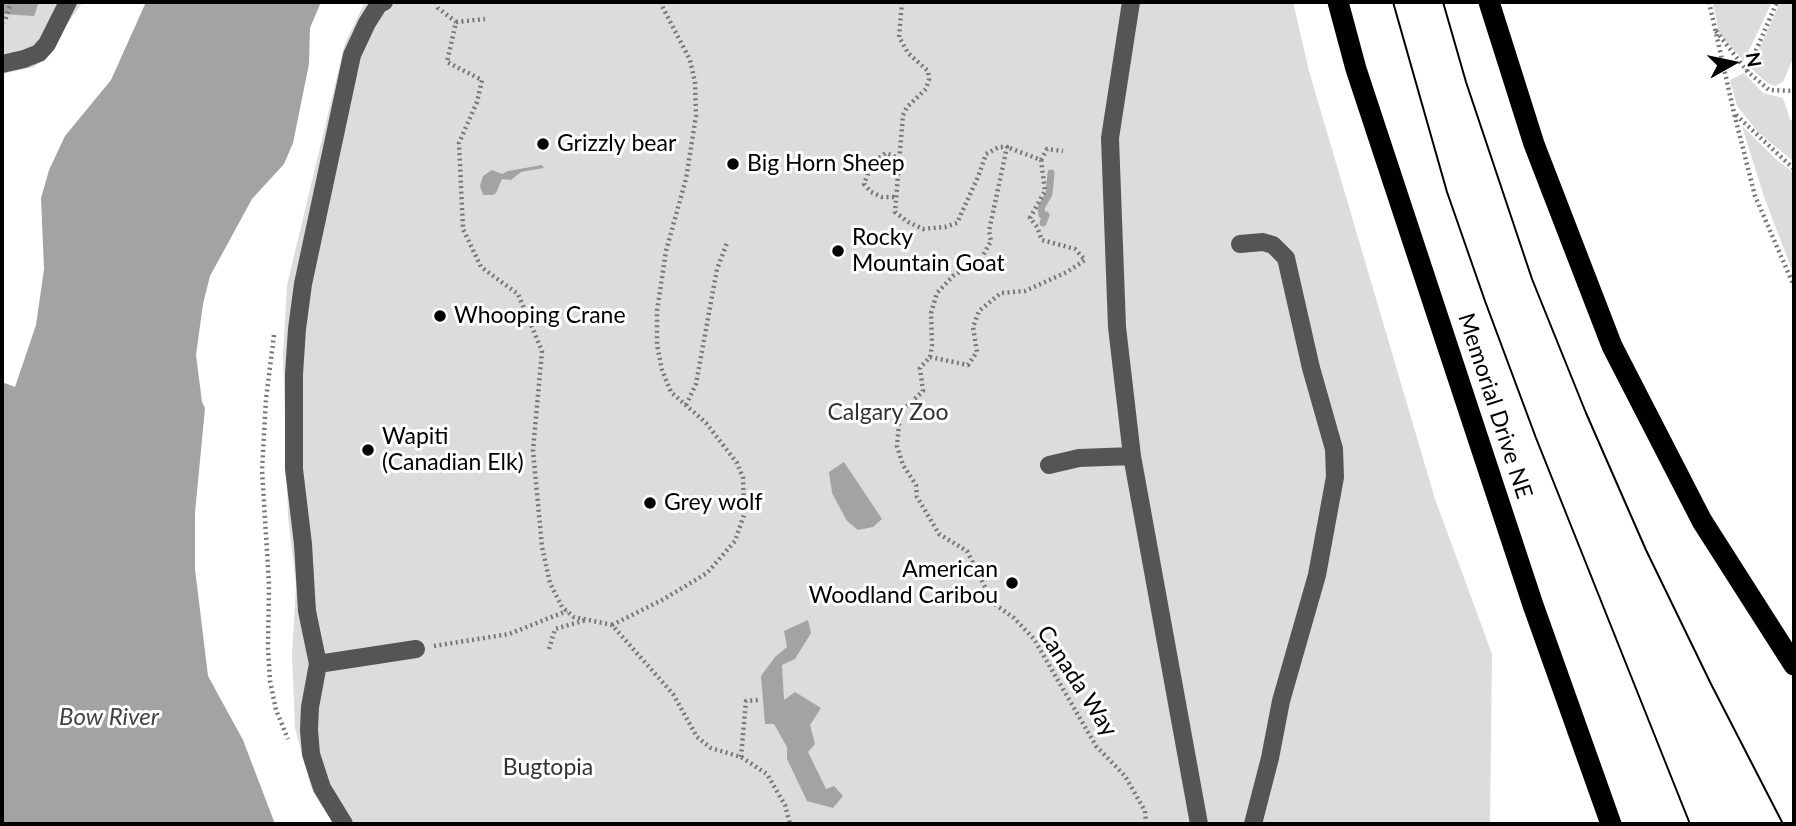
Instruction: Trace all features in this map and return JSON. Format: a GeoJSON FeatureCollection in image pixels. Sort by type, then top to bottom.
{"type":"FeatureCollection","features":[{"type":"Feature","properties":{"kind":"highway","name":"Memorial Drive NE"},"geometry":{"type":"LineString","coordinates":[[1338,2],[1360,82],[1529,592],[1611,824]]}},
{"type":"Feature","properties":{"kind":"highway"},"geometry":{"type":"LineString","coordinates":[[1489,2],[1534,144],[1612,346],[1702,521],[1794,665]]}},
{"type":"Feature","properties":{"kind":"lane"},"geometry":{"type":"LineString","coordinates":[[2,64],[39,53],[47,44],[68,2]]}},
{"type":"Feature","properties":{"kind":"lane"},"geometry":{"type":"LineString","coordinates":[[344,824],[321,788],[311,754],[310,707],[318,664],[307,611],[303,544],[294,469],[297,330],[303,284],[352,55],[367,23],[379,4],[384,2]]}},
{"type":"Feature","properties":{"kind":"lane"},"geometry":{"type":"LineString","coordinates":[[1131,2],[1110,138],[1117,327],[1132,456],[1199,824]]}},
{"type":"Feature","properties":{"kind":"lane"},"geometry":{"type":"LineString","coordinates":[[1240,244],[1263,242],[1273,245],[1286,258],[1311,368],[1334,449],[1335,477],[1317,575],[1281,701],[1253,824]]}},
{"type":"Feature","properties":{"kind":"lane"},"geometry":{"type":"LineString","coordinates":[[1049,465],[1079,458],[1132,456]]}},
{"type":"Feature","properties":{"kind":"lane"},"geometry":{"type":"LineString","coordinates":[[318,664],[416,649]]}},
{"type":"Feature","properties":{"kind":"path"},"geometry":{"type":"LineString","coordinates":[[3,21],[11,2]]}},
{"type":"Feature","properties":{"kind":"path"},"geometry":{"type":"LineString","coordinates":[[436,2],[438,8],[456,22],[485,19]]}},
{"type":"Feature","properties":{"kind":"path"},"geometry":{"type":"LineString","coordinates":[[612,625],[664,599],[707,573],[735,541],[744,515],[743,478],[737,463],[706,423],[671,391],[662,370],[657,345],[657,311],[666,251],[692,149],[696,116],[695,82],[687,53],[660,2]]}},
{"type":"Feature","properties":{"kind":"path"},"geometry":{"type":"LineString","coordinates":[[902,2],[899,37],[908,53],[928,71],[929,79],[926,89],[907,107],[903,115],[901,159],[894,197],[895,212],[923,229],[957,223],[986,154],[999,147],[1007,147],[1041,160]]}},
{"type":"Feature","properties":{"kind":"path"},"geometry":{"type":"LineString","coordinates":[[1709,2],[1755,196],[1794,286]]}},
{"type":"Feature","properties":{"kind":"path"},"geometry":{"type":"LineString","coordinates":[[1747,71],[1777,2]]}},
{"type":"Feature","properties":{"kind":"path"},"geometry":{"type":"LineString","coordinates":[[456,22],[447,62],[482,80],[477,102],[459,143],[463,229],[481,267],[518,294],[542,351],[533,450],[542,547],[550,583],[562,607],[574,617],[612,625],[673,694],[698,737],[711,748],[741,757],[767,775],[785,804],[790,824]]}},
{"type":"Feature","properties":{"kind":"path"},"geometry":{"type":"LineString","coordinates":[[1716,31],[1747,71],[1769,90],[1794,91]]}},
{"type":"Feature","properties":{"kind":"path"},"geometry":{"type":"LineString","coordinates":[[1734,113],[1794,169]]}},
{"type":"Feature","properties":{"kind":"path","name":"Canada Way"},"geometry":{"type":"LineString","coordinates":[[1007,147],[989,231],[991,241],[981,259],[953,276],[937,293],[931,313],[930,357],[920,368],[923,391],[900,412],[897,446],[903,465],[916,485],[917,497],[939,534],[967,551],[993,603],[1014,618],[1034,639],[1096,746],[1125,776],[1145,811],[1146,824]]}},
{"type":"Feature","properties":{"kind":"path"},"geometry":{"type":"LineString","coordinates":[[930,357],[968,365],[977,352],[973,327],[979,311],[1001,293],[1026,291],[1067,272],[1085,260],[1075,248],[1041,240],[1037,227],[1030,218],[1045,191],[1041,160],[1047,149],[1063,151]]}},
{"type":"Feature","properties":{"kind":"path"},"geometry":{"type":"LineString","coordinates":[[894,197],[882,197],[871,192],[864,184],[872,163],[886,153],[901,159]]}},
{"type":"Feature","properties":{"kind":"path"},"geometry":{"type":"LineString","coordinates":[[686,405],[696,384],[717,269],[727,243]]}},
{"type":"Feature","properties":{"kind":"path"},"geometry":{"type":"LineString","coordinates":[[416,649],[509,634],[567,611]]}},
{"type":"Feature","properties":{"kind":"path"},"geometry":{"type":"LineString","coordinates":[[549,649],[555,629],[587,620]]}},
{"type":"Feature","properties":{"kind":"path"},"geometry":{"type":"LineString","coordinates":[[741,757],[746,701],[758,700]]}},
{"type":"Feature","properties":{"kind":"green space"},"geometry":{"type":"Polygon","coordinates":[[[2,2],[83,2],[46,58],[34,67],[2,74],[2,2]]]}},
{"type":"Feature","properties":{"kind":"green space","name":"Calgary Zoo"},"geometry":{"type":"Polygon","coordinates":[[[365,2],[1293,2],[1309,71],[1435,499],[1492,654],[1490,824],[333,824],[311,787],[295,728],[292,655],[296,585],[288,516],[283,356],[287,285],[345,43],[365,2]]]}},
{"type":"Feature","properties":{"kind":"green space"},"geometry":{"type":"Polygon","coordinates":[[[1713,2],[1772,2],[1744,61],[1719,34],[1713,2]]]}},
{"type":"Feature","properties":{"kind":"green space"},"geometry":{"type":"Polygon","coordinates":[[[1780,2],[1794,2],[1794,56],[1783,82],[1775,86],[1766,82],[1751,68],[1780,2]]]}},
{"type":"Feature","properties":{"kind":"green space"},"geometry":{"type":"Polygon","coordinates":[[[1744,73],[1763,93],[1783,98],[1794,123],[1794,162],[1758,132],[1737,106],[1730,80],[1744,73]]]}},
{"type":"Feature","properties":{"kind":"green space"},"geometry":{"type":"Polygon","coordinates":[[[1742,126],[1794,173],[1794,275],[1764,197],[1742,126]]]}},
{"type":"Feature","properties":{"kind":"water"},"geometry":{"type":"Polygon","coordinates":[[[2,2],[39,2],[34,16],[2,14],[2,2]]]}},
{"type":"Feature","properties":{"kind":"water","name":"Bow River"},"geometry":{"type":"Polygon","coordinates":[[[146,2],[321,2],[310,28],[309,64],[293,143],[284,164],[252,199],[210,276],[196,355],[205,408],[195,513],[195,569],[208,676],[243,740],[275,824],[2,824],[2,382],[15,387],[36,325],[44,269],[41,198],[49,170],[65,136],[111,80],[146,2]]]}},
{"type":"Feature","properties":{"kind":"water"},"geometry":{"type":"Polygon","coordinates":[[[542,165],[544,168],[521,172],[511,180],[502,179],[496,193],[483,195],[480,186],[483,176],[492,170],[502,174],[542,165]]]}},
{"type":"Feature","properties":{"kind":"water"},"geometry":{"type":"Polygon","coordinates":[[[844,462],[882,519],[873,527],[858,530],[847,521],[832,493],[829,472],[844,462]]]}},
{"type":"Feature","properties":{"kind":"water"},"geometry":{"type":"Polygon","coordinates":[[[808,620],[811,633],[795,659],[782,665],[784,700],[795,692],[821,708],[810,725],[815,744],[808,752],[826,789],[834,786],[843,796],[833,808],[807,801],[787,759],[787,747],[774,724],[765,724],[761,676],[775,657],[787,647],[784,631],[808,620]]]}},
{"type":"Feature","properties":{"kind":"waterway"},"geometry":{"type":"LineString","coordinates":[[1043,223],[1046,215],[1042,215],[1041,208],[1049,194],[1051,173]]}},
{"type":"Feature","properties":{"kind":"tram line"},"geometry":{"type":"LineString","coordinates":[[1393,2],[1447,192],[1485,301],[1536,438],[1690,824]]}},
{"type":"Feature","properties":{"kind":"tram line"},"geometry":{"type":"LineString","coordinates":[[1443,2],[1466,82],[1532,279],[1586,413],[1646,550],[1783,824]]}},
{"type":"Feature","properties":{"kind":"place","name":"Grizzly bear"},"geometry":{"type":"Point","coordinates":[543,144]}},
{"type":"Feature","properties":{"kind":"place","name":"Big Horn Sheep"},"geometry":{"type":"Point","coordinates":[733,164]}},
{"type":"Feature","properties":{"kind":"place","name":"Rocky Mountain Goat"},"geometry":{"type":"Point","coordinates":[838,251]}},
{"type":"Feature","properties":{"kind":"place","name":"Whooping Crane"},"geometry":{"type":"Point","coordinates":[440,316]}},
{"type":"Feature","properties":{"kind":"place","name":"Wapiti (Canadian Elk)"},"geometry":{"type":"Point","coordinates":[368,450]}},
{"type":"Feature","properties":{"kind":"place","name":"Grey wolf"},"geometry":{"type":"Point","coordinates":[650,503]}},
{"type":"Feature","properties":{"kind":"place","name":"American Woodland Caribou"},"geometry":{"type":"Point","coordinates":[1012,583]}},
{"type":"Feature","properties":{"kind":"park label","name":"Bugtopia"},"geometry":{"type":"Point","coordinates":[548,768]}}]}
